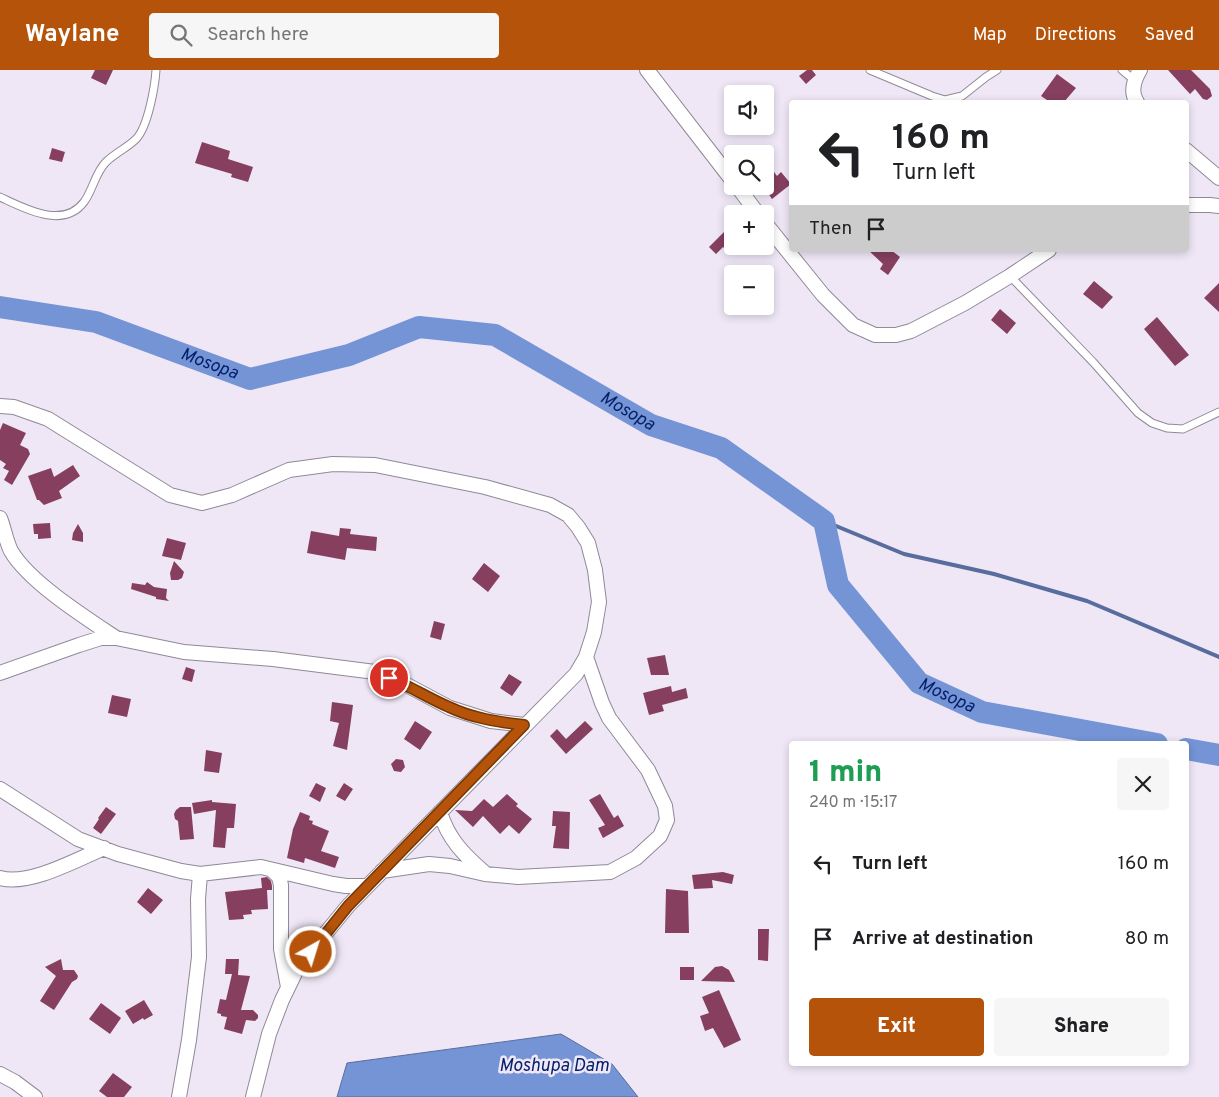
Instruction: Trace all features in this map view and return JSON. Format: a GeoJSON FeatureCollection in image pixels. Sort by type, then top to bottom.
{"type":"FeatureCollection","features":[{"type":"Feature","properties":{"kind":"street"},"geometry":{"type":"LineString","coordinates":[[647,70],[724,170]]}},
{"type":"Feature","properties":{"kind":"street"},"geometry":{"type":"LineString","coordinates":[[1136,100],[1134,98],[1137,75]]}},
{"type":"Feature","properties":{"kind":"street"},"geometry":{"type":"LineString","coordinates":[[1189,153],[1219,178]]}},
{"type":"Feature","properties":{"kind":"street"},"geometry":{"type":"LineString","coordinates":[[1189,205],[1210,204],[1219,206]]}},
{"type":"Feature","properties":{"kind":"street"},"geometry":{"type":"LineString","coordinates":[[774,233],[823,295],[853,325],[875,335],[896,335],[911,331],[965,303],[1046,252]]}},
{"type":"Feature","properties":{"kind":"street"},"geometry":{"type":"LineString","coordinates":[[0,406],[14,407],[48,419],[170,496],[202,503],[232,495],[289,470],[333,464],[375,465],[485,487],[550,504],[568,515],[588,543],[595,570],[599,602],[594,632],[586,657],[576,674],[348,906],[298,967],[269,1034],[253,1097]]}},
{"type":"Feature","properties":{"kind":"street"},"geometry":{"type":"LineString","coordinates":[[0,518],[11,550],[19,562],[37,580],[70,607],[116,638]]}},
{"type":"Feature","properties":{"kind":"street"},"geometry":{"type":"LineString","coordinates":[[0,673],[79,644],[101,638],[116,638],[184,652],[273,659],[375,672],[403,683],[450,708],[491,721],[524,725]]}},
{"type":"Feature","properties":{"kind":"street"},"geometry":{"type":"LineString","coordinates":[[382,871],[430,864],[450,866],[485,874],[518,877],[610,872],[636,858],[660,836],[667,820],[665,806],[648,770],[614,725],[602,703],[586,657]]}},
{"type":"Feature","properties":{"kind":"street"},"geometry":{"type":"LineString","coordinates":[[0,789],[78,839],[118,854],[181,871],[200,874],[262,867],[346,886],[367,886]]}},
{"type":"Feature","properties":{"kind":"street"},"geometry":{"type":"LineString","coordinates":[[440,812],[444,827],[457,847],[485,874]]}},
{"type":"Feature","properties":{"kind":"street"},"geometry":{"type":"LineString","coordinates":[[0,878],[8,880],[33,877],[104,848]]}},
{"type":"Feature","properties":{"kind":"street"},"geometry":{"type":"LineString","coordinates":[[272,870],[279,877],[281,884],[281,949],[288,988]]}},
{"type":"Feature","properties":{"kind":"street"},"geometry":{"type":"LineString","coordinates":[[178,1097],[189,1040],[199,957],[198,899],[200,874]]}},
{"type":"Feature","properties":{"kind":"street"},"geometry":{"type":"LineString","coordinates":[[0,1074],[15,1082],[35,1097]]}},
{"type":"Feature","properties":{"kind":"lane"},"geometry":{"type":"LineString","coordinates":[[0,198],[35,213],[58,216],[74,211],[84,202],[104,164],[138,137],[148,114],[156,82],[156,70]]}},
{"type":"Feature","properties":{"kind":"lane"},"geometry":{"type":"LineString","coordinates":[[870,70],[945,100],[962,96],[997,70]]}},
{"type":"Feature","properties":{"kind":"lane"},"geometry":{"type":"LineString","coordinates":[[1122,70],[1137,75]]}},
{"type":"Feature","properties":{"kind":"lane"},"geometry":{"type":"LineString","coordinates":[[1010,276],[1093,362],[1138,413],[1152,423],[1167,428],[1183,429],[1219,412]]}},
{"type":"Feature","properties":{"kind":"water","name":"Moshupa Dam"},"geometry":{"type":"Polygon","coordinates":[[[561,1034],[612,1064],[638,1097],[337,1097],[347,1063],[561,1034]]]}},
{"type":"Feature","properties":{"kind":"building"},"geometry":{"type":"Polygon","coordinates":[[[95,70],[113,70],[106,85],[91,78],[95,70]]]}},
{"type":"Feature","properties":{"kind":"building"},"geometry":{"type":"Polygon","coordinates":[[[807,70],[812,70],[816,75],[806,84],[799,76],[807,70]]]}},
{"type":"Feature","properties":{"kind":"building"},"geometry":{"type":"Polygon","coordinates":[[[1168,70],[1191,70],[1210,89],[1212,96],[1207,100],[1203,99],[1195,89],[1190,94],[1168,70]]]}},
{"type":"Feature","properties":{"kind":"building"},"geometry":{"type":"Polygon","coordinates":[[[1057,74],[1076,88],[1066,100],[1047,100],[1041,96],[1057,74]]]}},
{"type":"Feature","properties":{"kind":"building"},"geometry":{"type":"Polygon","coordinates":[[[202,142],[230,151],[228,159],[253,167],[248,182],[231,177],[232,174],[195,163],[202,142]]]}},
{"type":"Feature","properties":{"kind":"building"},"geometry":{"type":"Polygon","coordinates":[[[52,148],[65,152],[62,162],[49,159],[52,148]]]}},
{"type":"Feature","properties":{"kind":"building"},"geometry":{"type":"Polygon","coordinates":[[[774,172],[777,176],[781,172],[789,182],[789,186],[772,199],[769,195],[774,195],[774,172]]]}},
{"type":"Feature","properties":{"kind":"building"},"geometry":{"type":"Polygon","coordinates":[[[724,232],[724,248],[716,254],[709,247],[724,232]]]}},
{"type":"Feature","properties":{"kind":"building"},"geometry":{"type":"Polygon","coordinates":[[[870,252],[894,252],[900,257],[888,275],[880,269],[883,264],[870,252]]]}},
{"type":"Feature","properties":{"kind":"building"},"geometry":{"type":"Polygon","coordinates":[[[1094,281],[1113,297],[1102,309],[1083,294],[1094,281]]]}},
{"type":"Feature","properties":{"kind":"building"},"geometry":{"type":"Polygon","coordinates":[[[1219,283],[1219,312],[1204,298],[1219,283]]]}},
{"type":"Feature","properties":{"kind":"building"},"geometry":{"type":"Polygon","coordinates":[[[1000,309],[1016,323],[1007,334],[991,320],[1000,309]]]}},
{"type":"Feature","properties":{"kind":"building"},"geometry":{"type":"Polygon","coordinates":[[[1157,317],[1189,355],[1175,366],[1144,329],[1157,317]]]}},
{"type":"Feature","properties":{"kind":"building"},"geometry":{"type":"Polygon","coordinates":[[[3,423],[26,433],[20,445],[28,449],[30,454],[12,485],[4,480],[9,471],[3,468],[6,464],[0,460],[0,430],[3,423]]]}},
{"type":"Feature","properties":{"kind":"building"},"geometry":{"type":"Polygon","coordinates":[[[73,465],[80,476],[59,491],[62,498],[44,505],[37,500],[28,476],[51,468],[54,477],[73,465]]]}},
{"type":"Feature","properties":{"kind":"building"},"geometry":{"type":"Polygon","coordinates":[[[50,523],[51,538],[38,539],[38,534],[34,534],[33,524],[50,523]]]}},
{"type":"Feature","properties":{"kind":"building"},"geometry":{"type":"Polygon","coordinates":[[[78,524],[83,533],[83,542],[72,540],[73,533],[78,524]]]}},
{"type":"Feature","properties":{"kind":"building"},"geometry":{"type":"Polygon","coordinates":[[[340,528],[351,529],[350,534],[377,537],[376,551],[347,548],[345,560],[307,553],[311,531],[339,536],[340,528]]]}},
{"type":"Feature","properties":{"kind":"building"},"geometry":{"type":"Polygon","coordinates":[[[167,538],[186,543],[181,560],[162,556],[167,538]]]}},
{"type":"Feature","properties":{"kind":"building"},"geometry":{"type":"Polygon","coordinates":[[[174,561],[184,572],[182,578],[178,580],[171,580],[170,573],[174,561]]]}},
{"type":"Feature","properties":{"kind":"building"},"geometry":{"type":"Polygon","coordinates":[[[484,563],[500,576],[488,592],[472,579],[484,563]]]}},
{"type":"Feature","properties":{"kind":"building"},"geometry":{"type":"Polygon","coordinates":[[[147,582],[154,587],[167,589],[166,598],[169,601],[156,599],[156,597],[131,589],[132,583],[145,585],[147,582]]]}},
{"type":"Feature","properties":{"kind":"building"},"geometry":{"type":"Polygon","coordinates":[[[434,621],[445,624],[441,640],[430,637],[434,621]]]}},
{"type":"Feature","properties":{"kind":"building"},"geometry":{"type":"Polygon","coordinates":[[[665,655],[669,675],[651,675],[647,658],[665,655]]]}},
{"type":"Feature","properties":{"kind":"building"},"geometry":{"type":"Polygon","coordinates":[[[186,667],[195,670],[192,682],[182,679],[186,667]]]}},
{"type":"Feature","properties":{"kind":"building"},"geometry":{"type":"Polygon","coordinates":[[[509,674],[522,682],[512,696],[500,688],[509,674]]]}},
{"type":"Feature","properties":{"kind":"building"},"geometry":{"type":"Polygon","coordinates":[[[671,686],[672,692],[686,688],[688,698],[662,705],[664,711],[649,715],[643,693],[671,686]]]}},
{"type":"Feature","properties":{"kind":"building"},"geometry":{"type":"Polygon","coordinates":[[[112,695],[131,699],[127,717],[108,713],[112,695]]]}},
{"type":"Feature","properties":{"kind":"building"},"geometry":{"type":"Polygon","coordinates":[[[332,702],[353,705],[347,750],[333,746],[339,723],[330,721],[332,702]]]}},
{"type":"Feature","properties":{"kind":"building"},"geometry":{"type":"Polygon","coordinates":[[[415,721],[432,732],[420,750],[404,739],[415,721]]]}},
{"type":"Feature","properties":{"kind":"building"},"geometry":{"type":"Polygon","coordinates":[[[585,721],[593,729],[566,754],[550,736],[557,729],[566,739],[585,721]]]}},
{"type":"Feature","properties":{"kind":"building"},"geometry":{"type":"Polygon","coordinates":[[[206,750],[222,753],[219,773],[204,771],[206,750]]]}},
{"type":"Feature","properties":{"kind":"building"},"geometry":{"type":"Polygon","coordinates":[[[396,759],[403,760],[405,767],[401,772],[394,771],[391,764],[396,759]]]}},
{"type":"Feature","properties":{"kind":"building"},"geometry":{"type":"Polygon","coordinates":[[[316,783],[326,788],[320,802],[309,796],[316,783]]]}},
{"type":"Feature","properties":{"kind":"building"},"geometry":{"type":"Polygon","coordinates":[[[344,783],[353,789],[345,801],[336,796],[344,783]]]}},
{"type":"Feature","properties":{"kind":"building"},"geometry":{"type":"Polygon","coordinates":[[[507,794],[518,804],[516,806],[532,819],[519,834],[509,825],[500,834],[483,816],[473,827],[455,810],[472,811],[484,799],[493,807],[507,794]]]}},
{"type":"Feature","properties":{"kind":"building"},"geometry":{"type":"Polygon","coordinates":[[[600,794],[614,818],[618,815],[624,826],[603,838],[598,828],[605,825],[589,800],[600,794]]]}},
{"type":"Feature","properties":{"kind":"building"},"geometry":{"type":"Polygon","coordinates":[[[212,800],[212,802],[236,804],[234,828],[227,828],[225,848],[213,847],[216,810],[194,814],[192,803],[212,800]]]}},
{"type":"Feature","properties":{"kind":"building"},"geometry":{"type":"Polygon","coordinates":[[[106,807],[116,814],[101,834],[93,828],[106,807]]]}},
{"type":"Feature","properties":{"kind":"building"},"geometry":{"type":"Polygon","coordinates":[[[180,807],[191,807],[194,839],[180,840],[178,821],[175,819],[174,814],[180,807]]]}},
{"type":"Feature","properties":{"kind":"building"},"geometry":{"type":"Polygon","coordinates":[[[553,811],[570,812],[569,849],[553,848],[556,826],[552,826],[553,811]]]}},
{"type":"Feature","properties":{"kind":"building"},"geometry":{"type":"Polygon","coordinates":[[[300,812],[310,816],[309,820],[313,821],[312,824],[329,831],[321,851],[339,857],[335,868],[305,858],[304,863],[287,858],[293,829],[300,812]]]}},
{"type":"Feature","properties":{"kind":"building"},"geometry":{"type":"Polygon","coordinates":[[[723,872],[734,875],[732,884],[712,880],[713,888],[694,889],[692,875],[723,872]]]}},
{"type":"Feature","properties":{"kind":"building"},"geometry":{"type":"Polygon","coordinates":[[[267,877],[271,881],[272,886],[272,890],[267,890],[268,909],[251,910],[252,914],[243,915],[244,919],[229,920],[225,892],[262,888],[261,878],[267,877]]]}},
{"type":"Feature","properties":{"kind":"building"},"geometry":{"type":"Polygon","coordinates":[[[148,888],[163,900],[151,914],[137,902],[148,888]]]}},
{"type":"Feature","properties":{"kind":"building"},"geometry":{"type":"Polygon","coordinates":[[[666,889],[688,891],[689,933],[665,933],[666,889]]]}},
{"type":"Feature","properties":{"kind":"building"},"geometry":{"type":"Polygon","coordinates":[[[758,929],[769,929],[768,961],[758,960],[758,929]]]}},
{"type":"Feature","properties":{"kind":"building"},"geometry":{"type":"Polygon","coordinates":[[[61,959],[63,970],[74,970],[78,976],[54,1010],[40,1001],[56,976],[45,967],[61,959]]]}},
{"type":"Feature","properties":{"kind":"building"},"geometry":{"type":"Polygon","coordinates":[[[226,959],[239,959],[238,975],[250,976],[241,1010],[253,1010],[258,1015],[258,1018],[255,1021],[246,1020],[242,1034],[224,1029],[227,1017],[217,1013],[220,999],[226,1000],[232,974],[225,974],[226,959]]]}},
{"type":"Feature","properties":{"kind":"building"},"geometry":{"type":"Polygon","coordinates":[[[722,966],[729,970],[735,982],[701,981],[715,967],[722,966]]]}},
{"type":"Feature","properties":{"kind":"building"},"geometry":{"type":"Polygon","coordinates":[[[680,967],[694,967],[694,980],[680,980],[680,967]]]}},
{"type":"Feature","properties":{"kind":"building"},"geometry":{"type":"Polygon","coordinates":[[[719,990],[741,1040],[724,1048],[713,1028],[705,1031],[700,1016],[709,1013],[702,997],[719,990]]]}},
{"type":"Feature","properties":{"kind":"building"},"geometry":{"type":"Polygon","coordinates":[[[144,1000],[153,1015],[133,1024],[125,1011],[144,1000]]]}},
{"type":"Feature","properties":{"kind":"building"},"geometry":{"type":"Polygon","coordinates":[[[101,1003],[121,1018],[110,1034],[89,1019],[101,1003]]]}},
{"type":"Feature","properties":{"kind":"building"},"geometry":{"type":"Polygon","coordinates":[[[113,1073],[132,1087],[124,1097],[107,1097],[99,1091],[113,1073]]]}},
{"type":"Feature","properties":{"kind":"waterway","name":"Mosopa"},"geometry":{"type":"LineString","coordinates":[[0,307],[96,322],[250,379],[349,355],[419,327],[495,335],[651,425],[721,448],[824,521],[838,585],[919,683],[982,712],[1141,741]]}},
{"type":"Feature","properties":{"kind":"waterway"},"geometry":{"type":"LineString","coordinates":[[824,521],[904,554],[994,574],[1087,601],[1219,657]]}},
{"type":"Feature","properties":{"kind":"waterway","name":"Mosopa"},"geometry":{"type":"LineString","coordinates":[[1189,750],[1219,755]]}},
{"type":"Feature","properties":{"kind":"route"},"geometry":{"type":"LineString","coordinates":[[311,952],[348,906],[524,725],[491,721],[450,708],[403,683],[389,678]]}}]}
